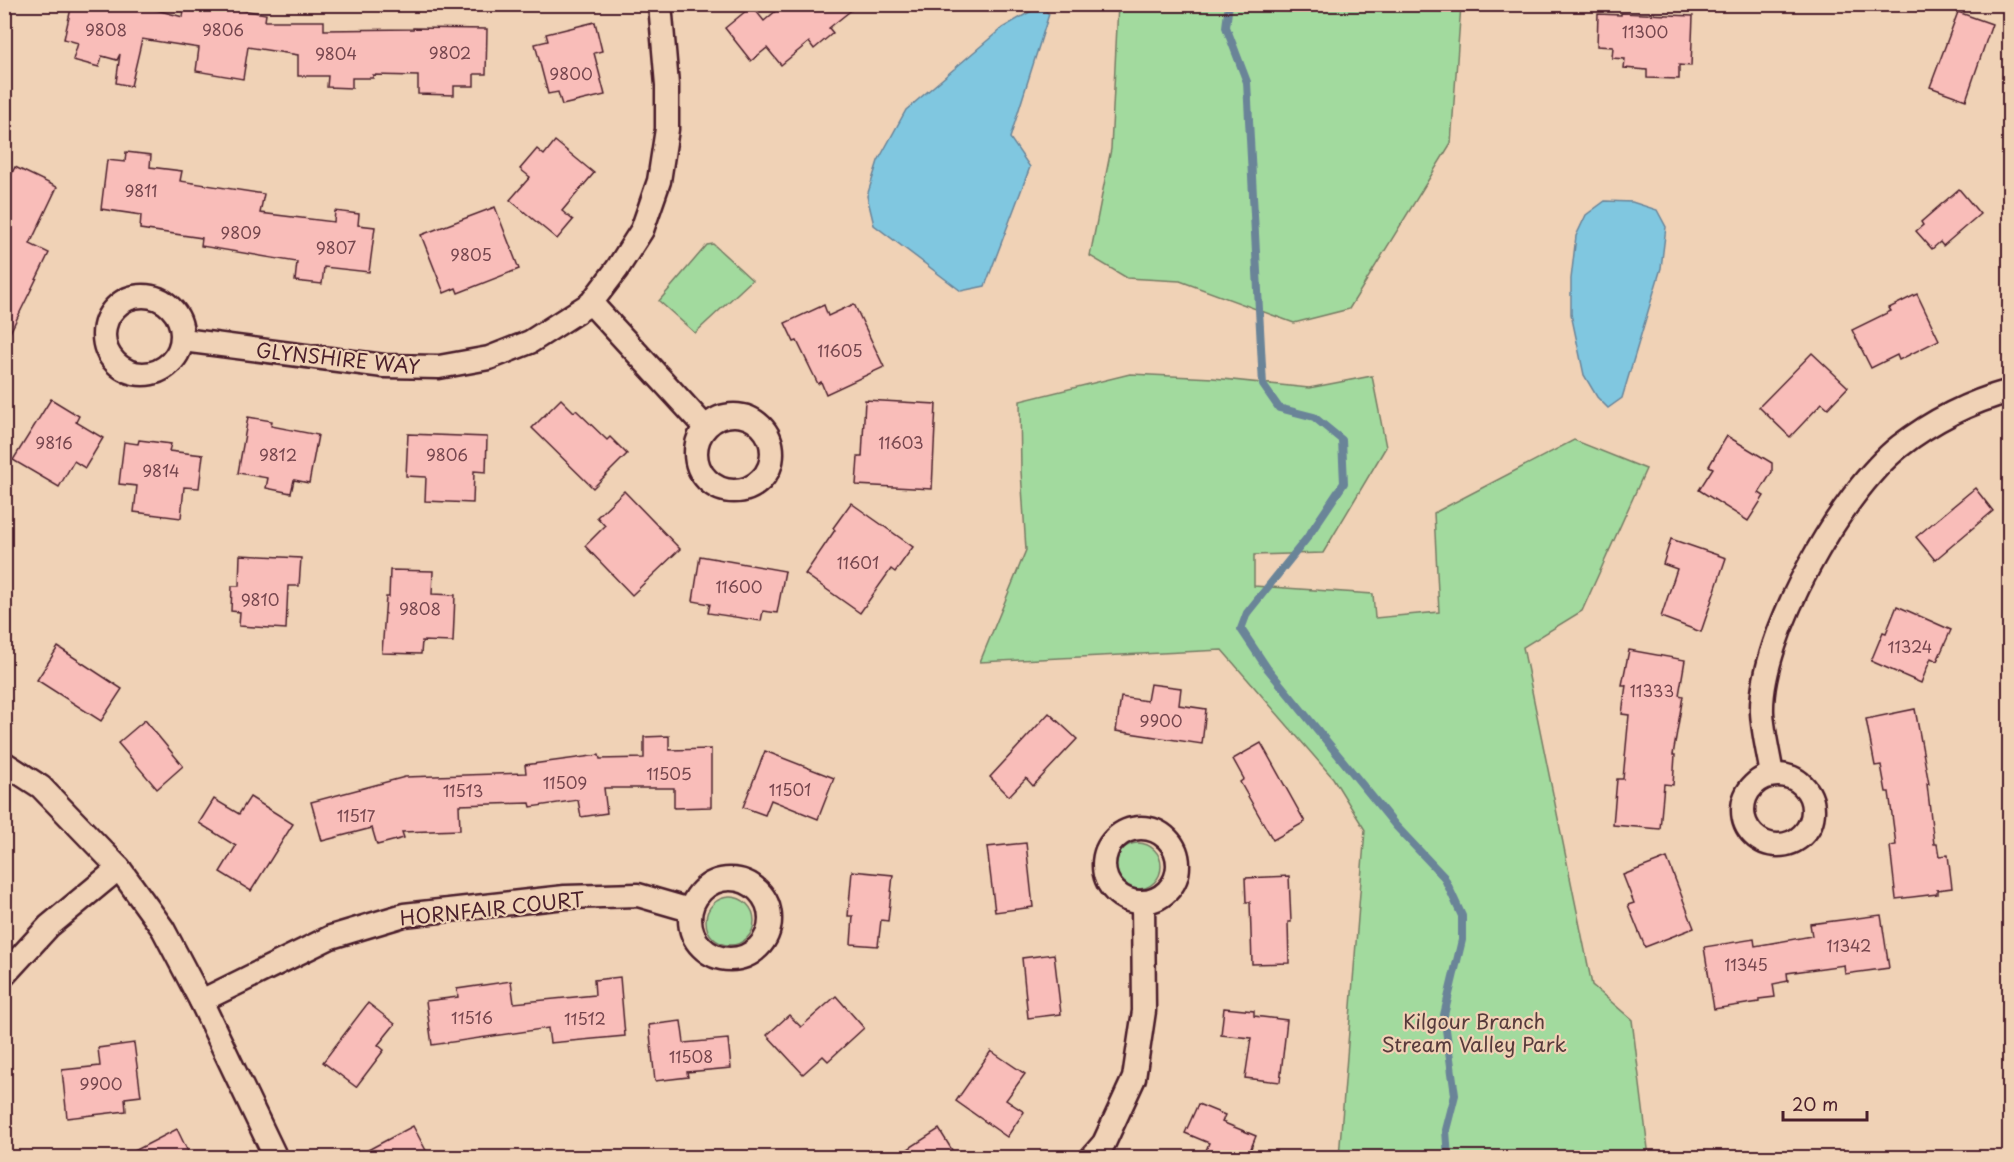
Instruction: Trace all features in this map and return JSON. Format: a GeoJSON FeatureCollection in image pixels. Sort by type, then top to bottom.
{"type":"FeatureCollection","features":[{"type":"Feature","properties":{"kind":"street","name":"GLYNSHIRE WAY"},"geometry":{"type":"LineString","coordinates":[[183,340],[384,366],[439,367],[489,358],[530,342],[591,303],[617,269],[642,230],[658,182],[667,129],[664,34],[660,4]]}},
{"type":"Feature","properties":{"kind":"street"},"geometry":{"type":"LineString","coordinates":[[591,303],[705,427]]}},
{"type":"Feature","properties":{"kind":"street"},"geometry":{"type":"LineString","coordinates":[[1772,775],[1762,711],[1768,664],[1787,612],[1814,555],[1863,484],[1898,447],[1940,418],[2010,391]]}},
{"type":"Feature","properties":{"kind":"street"},"geometry":{"type":"LineString","coordinates":[[4,764],[41,787],[119,868],[163,929],[201,1001],[276,1158]]}},
{"type":"Feature","properties":{"kind":"street"},"geometry":{"type":"LineString","coordinates":[[4,975],[49,926],[119,868]]}},
{"type":"Feature","properties":{"kind":"street","name":"HORNFAIR COURT"},"geometry":{"type":"LineString","coordinates":[[201,1001],[331,937],[404,915],[565,897],[638,896],[690,910]]}},
{"type":"Feature","properties":{"kind":"street"},"geometry":{"type":"LineString","coordinates":[[1091,1158],[1104,1143],[1134,1078],[1144,1011],[1143,902]]}},
{"type":"Feature","properties":{"kind":"green space"},"geometry":{"type":"Polygon","coordinates":[[[1118,5],[1461,5],[1451,143],[1349,309],[1294,323],[1180,281],[1127,278],[1090,256],[1111,149],[1118,5]]]}},
{"type":"Feature","properties":{"kind":"green space"},"geometry":{"type":"Polygon","coordinates":[[[713,244],[752,280],[695,333],[659,301],[707,245],[713,244]]]}},
{"type":"Feature","properties":{"kind":"green space","name":"Kilgour Branch Stream Valley Park"},"geometry":{"type":"Polygon","coordinates":[[[1130,374],[1213,378],[1309,388],[1372,376],[1386,447],[1323,553],[1254,555],[1254,586],[1373,594],[1375,618],[1439,612],[1434,513],[1574,440],[1646,469],[1582,611],[1523,647],[1592,985],[1632,1020],[1649,1157],[1339,1157],[1365,830],[1333,778],[1222,650],[980,662],[1026,550],[1021,471],[1020,401],[1130,374]]]}},
{"type":"Feature","properties":{"kind":"green space"},"geometry":{"type":"Polygon","coordinates":[[[1138,843],[1154,850],[1161,866],[1154,882],[1138,889],[1122,882],[1115,866],[1122,850],[1138,843]]]}},
{"type":"Feature","properties":{"kind":"green space"},"geometry":{"type":"Polygon","coordinates":[[[730,897],[747,904],[754,921],[747,938],[730,945],[713,938],[706,921],[713,904],[730,897]]]}},
{"type":"Feature","properties":{"kind":"water"},"geometry":{"type":"Polygon","coordinates":[[[1040,6],[1049,14],[1010,138],[1030,167],[985,286],[961,291],[874,225],[867,196],[878,161],[906,110],[1002,28],[1040,6]]]}},
{"type":"Feature","properties":{"kind":"water"},"geometry":{"type":"Polygon","coordinates":[[[1605,201],[1632,202],[1657,210],[1666,227],[1661,268],[1622,398],[1608,408],[1597,397],[1584,375],[1571,314],[1571,279],[1576,236],[1586,215],[1605,201]]]}},
{"type":"Feature","properties":{"kind":"building"},"geometry":{"type":"Polygon","coordinates":[[[72,4],[134,4],[183,17],[185,4],[204,4],[266,14],[265,21],[324,21],[324,30],[487,29],[486,74],[474,74],[474,86],[454,86],[454,95],[418,94],[418,76],[373,75],[373,78],[352,78],[352,88],[327,87],[328,76],[298,76],[298,55],[248,47],[243,79],[196,71],[199,48],[142,39],[131,86],[116,83],[120,54],[117,60],[102,56],[99,67],[73,60],[78,43],[64,39],[72,4]]]}},
{"type":"Feature","properties":{"kind":"building"},"geometry":{"type":"Polygon","coordinates":[[[784,4],[859,4],[829,28],[833,33],[814,49],[809,42],[781,65],[767,48],[751,61],[725,28],[752,6],[764,21],[784,4]]]}},
{"type":"Feature","properties":{"kind":"building"},"geometry":{"type":"Polygon","coordinates":[[[1958,12],[1992,24],[1966,100],[1930,87],[1958,12]]]}},
{"type":"Feature","properties":{"kind":"building"},"geometry":{"type":"Polygon","coordinates":[[[1621,13],[1693,16],[1691,66],[1679,65],[1679,79],[1647,78],[1647,70],[1624,68],[1625,59],[1612,58],[1613,47],[1597,46],[1598,14],[1621,15],[1621,13]]]}},
{"type":"Feature","properties":{"kind":"building"},"geometry":{"type":"Polygon","coordinates":[[[595,22],[602,51],[594,53],[605,95],[562,105],[558,92],[548,94],[535,44],[548,41],[546,34],[595,22]]]}},
{"type":"Feature","properties":{"kind":"building"},"geometry":{"type":"Polygon","coordinates":[[[555,141],[594,173],[562,211],[573,220],[557,239],[510,200],[530,177],[520,169],[537,149],[544,155],[555,141]]]}},
{"type":"Feature","properties":{"kind":"building"},"geometry":{"type":"Polygon","coordinates":[[[126,152],[151,155],[150,167],[182,171],[180,181],[264,194],[260,213],[334,222],[335,211],[359,214],[358,225],[375,227],[369,272],[324,267],[322,284],[295,281],[297,262],[201,246],[202,238],[140,229],[141,215],[101,209],[107,160],[125,162],[126,152]]]}},
{"type":"Feature","properties":{"kind":"building"},"geometry":{"type":"Polygon","coordinates":[[[15,167],[57,187],[30,244],[49,253],[4,345],[4,189],[15,167]]]}},
{"type":"Feature","properties":{"kind":"building"},"geometry":{"type":"Polygon","coordinates":[[[1959,189],[1980,214],[1943,246],[1940,242],[1932,249],[1916,231],[1923,225],[1921,222],[1959,189]]]}},
{"type":"Feature","properties":{"kind":"building"},"geometry":{"type":"Polygon","coordinates":[[[495,207],[519,269],[458,293],[456,288],[444,293],[421,235],[495,207]]]}},
{"type":"Feature","properties":{"kind":"building"},"geometry":{"type":"Polygon","coordinates":[[[1917,294],[1939,340],[1899,360],[1897,355],[1871,368],[1852,330],[1891,311],[1889,308],[1917,294]]]}},
{"type":"Feature","properties":{"kind":"building"},"geometry":{"type":"Polygon","coordinates":[[[854,304],[884,367],[826,394],[821,382],[818,384],[797,341],[794,342],[785,323],[824,305],[828,316],[854,304]]]}},
{"type":"Feature","properties":{"kind":"building"},"geometry":{"type":"Polygon","coordinates":[[[1812,353],[1848,387],[1828,408],[1822,403],[1790,437],[1759,407],[1812,353]]]}},
{"type":"Feature","properties":{"kind":"building"},"geometry":{"type":"Polygon","coordinates":[[[51,399],[79,416],[76,422],[103,438],[85,468],[74,461],[59,487],[13,460],[51,399]]]}},
{"type":"Feature","properties":{"kind":"building"},"geometry":{"type":"Polygon","coordinates":[[[561,399],[607,440],[610,437],[627,454],[593,488],[532,428],[561,399]]]}},
{"type":"Feature","properties":{"kind":"building"},"geometry":{"type":"Polygon","coordinates":[[[865,400],[936,404],[932,489],[856,485],[858,457],[862,457],[865,400]]]}},
{"type":"Feature","properties":{"kind":"building"},"geometry":{"type":"Polygon","coordinates":[[[248,417],[272,421],[271,426],[318,435],[309,483],[294,480],[291,493],[266,488],[268,478],[238,473],[248,417]]]}},
{"type":"Feature","properties":{"kind":"building"},"geometry":{"type":"Polygon","coordinates":[[[408,434],[487,437],[486,472],[474,471],[473,503],[425,501],[426,477],[406,476],[408,434]]]}},
{"type":"Feature","properties":{"kind":"building"},"geometry":{"type":"Polygon","coordinates":[[[1727,436],[1772,463],[1772,472],[1759,493],[1764,496],[1748,521],[1699,490],[1713,468],[1709,466],[1727,436]]]}},
{"type":"Feature","properties":{"kind":"building"},"geometry":{"type":"Polygon","coordinates":[[[139,440],[171,444],[169,451],[203,455],[199,488],[184,487],[181,518],[134,512],[137,486],[119,484],[124,442],[138,444],[139,440]]]}},
{"type":"Feature","properties":{"kind":"building"},"geometry":{"type":"Polygon","coordinates":[[[1975,488],[1993,511],[1935,560],[1916,537],[1975,488]]]}},
{"type":"Feature","properties":{"kind":"building"},"geometry":{"type":"Polygon","coordinates":[[[624,491],[680,549],[632,595],[585,546],[605,526],[597,517],[624,491]]]}},
{"type":"Feature","properties":{"kind":"building"},"geometry":{"type":"Polygon","coordinates":[[[851,503],[913,547],[895,572],[891,569],[860,613],[805,574],[851,503]]]}},
{"type":"Feature","properties":{"kind":"building"},"geometry":{"type":"Polygon","coordinates":[[[1671,539],[1726,558],[1701,632],[1661,617],[1677,569],[1663,564],[1671,539]]]}},
{"type":"Feature","properties":{"kind":"building"},"geometry":{"type":"Polygon","coordinates":[[[240,555],[301,558],[299,586],[288,586],[286,629],[239,626],[240,612],[231,611],[232,586],[239,586],[240,555]]]}},
{"type":"Feature","properties":{"kind":"building"},"geometry":{"type":"Polygon","coordinates":[[[700,556],[785,571],[777,613],[763,611],[761,621],[708,613],[710,604],[693,601],[700,556]]]}},
{"type":"Feature","properties":{"kind":"building"},"geometry":{"type":"Polygon","coordinates":[[[390,570],[433,571],[432,594],[455,595],[453,642],[422,641],[421,654],[382,653],[390,570]]]}},
{"type":"Feature","properties":{"kind":"building"},"geometry":{"type":"Polygon","coordinates":[[[1897,606],[1951,630],[1937,661],[1931,658],[1921,683],[1871,661],[1897,606]]]}},
{"type":"Feature","properties":{"kind":"building"},"geometry":{"type":"Polygon","coordinates":[[[58,647],[122,689],[101,721],[37,680],[58,647]]]}},
{"type":"Feature","properties":{"kind":"building"},"geometry":{"type":"Polygon","coordinates":[[[1629,650],[1685,660],[1679,695],[1683,696],[1673,755],[1675,755],[1673,785],[1664,784],[1660,829],[1613,825],[1617,779],[1623,779],[1629,715],[1622,714],[1626,685],[1622,685],[1629,650]]]}},
{"type":"Feature","properties":{"kind":"building"},"geometry":{"type":"Polygon","coordinates":[[[1150,684],[1181,688],[1179,705],[1206,709],[1202,744],[1116,731],[1121,697],[1147,701],[1150,684]]]}},
{"type":"Feature","properties":{"kind":"building"},"geometry":{"type":"Polygon","coordinates":[[[1915,709],[1929,784],[1927,784],[1934,844],[1937,844],[1939,856],[1948,855],[1952,888],[1937,890],[1937,894],[1896,899],[1890,846],[1896,845],[1889,792],[1886,792],[1881,765],[1875,766],[1866,719],[1915,709]]]}},
{"type":"Feature","properties":{"kind":"building"},"geometry":{"type":"Polygon","coordinates":[[[1049,713],[1077,739],[1033,786],[1026,778],[1009,796],[990,777],[1049,713]]]}},
{"type":"Feature","properties":{"kind":"building"},"geometry":{"type":"Polygon","coordinates":[[[145,720],[183,766],[157,789],[118,743],[145,720]]]}},
{"type":"Feature","properties":{"kind":"building"},"geometry":{"type":"Polygon","coordinates":[[[669,736],[669,750],[711,749],[711,807],[674,808],[674,788],[604,788],[607,813],[581,817],[578,800],[531,807],[530,803],[459,805],[460,830],[402,832],[404,838],[377,845],[372,828],[322,841],[311,802],[405,777],[526,773],[525,765],[599,755],[600,759],[644,758],[644,737],[669,736]]]}},
{"type":"Feature","properties":{"kind":"building"},"geometry":{"type":"Polygon","coordinates":[[[1261,743],[1305,822],[1273,840],[1240,782],[1244,779],[1233,759],[1261,743]]]}},
{"type":"Feature","properties":{"kind":"building"},"geometry":{"type":"Polygon","coordinates":[[[765,751],[834,778],[818,819],[771,800],[765,815],[743,807],[765,751]]]}},
{"type":"Feature","properties":{"kind":"building"},"geometry":{"type":"Polygon","coordinates":[[[250,797],[293,824],[251,891],[220,872],[236,846],[199,823],[214,799],[239,814],[250,797]]]}},
{"type":"Feature","properties":{"kind":"building"},"geometry":{"type":"Polygon","coordinates":[[[1026,843],[1033,907],[995,912],[987,847],[1026,843]]]}},
{"type":"Feature","properties":{"kind":"building"},"geometry":{"type":"Polygon","coordinates":[[[1667,858],[1694,928],[1645,947],[1628,905],[1634,903],[1623,875],[1667,858]]]}},
{"type":"Feature","properties":{"kind":"building"},"geometry":{"type":"Polygon","coordinates":[[[852,871],[893,875],[888,921],[881,920],[878,946],[851,944],[853,916],[848,916],[852,871]]]}},
{"type":"Feature","properties":{"kind":"building"},"geometry":{"type":"Polygon","coordinates":[[[1289,876],[1291,922],[1288,922],[1289,963],[1252,964],[1250,902],[1246,902],[1245,878],[1289,876]]]}},
{"type":"Feature","properties":{"kind":"building"},"geometry":{"type":"Polygon","coordinates":[[[1881,915],[1889,968],[1845,974],[1844,965],[1787,973],[1788,981],[1773,984],[1775,997],[1759,999],[1759,1002],[1714,1009],[1704,947],[1754,939],[1755,946],[1812,936],[1810,924],[1881,915]]]}},
{"type":"Feature","properties":{"kind":"building"},"geometry":{"type":"Polygon","coordinates":[[[1054,954],[1061,1014],[1028,1018],[1022,958],[1054,954]]]}},
{"type":"Feature","properties":{"kind":"building"},"geometry":{"type":"Polygon","coordinates":[[[620,977],[625,1036],[550,1043],[548,1028],[432,1045],[426,1001],[458,997],[457,989],[511,981],[514,1003],[595,995],[594,980],[620,977]]]}},
{"type":"Feature","properties":{"kind":"building"},"geometry":{"type":"Polygon","coordinates":[[[836,996],[864,1028],[828,1061],[823,1056],[803,1074],[767,1035],[789,1015],[801,1027],[836,996]]]}},
{"type":"Feature","properties":{"kind":"building"},"geometry":{"type":"Polygon","coordinates":[[[368,1003],[395,1024],[378,1045],[384,1050],[356,1087],[323,1062],[368,1003]]]}},
{"type":"Feature","properties":{"kind":"building"},"geometry":{"type":"Polygon","coordinates":[[[1224,1008],[1254,1011],[1254,1016],[1287,1020],[1280,1082],[1245,1078],[1251,1038],[1221,1035],[1224,1008]]]}},
{"type":"Feature","properties":{"kind":"building"},"geometry":{"type":"Polygon","coordinates":[[[681,1021],[684,1043],[728,1039],[731,1068],[687,1072],[688,1077],[655,1081],[649,1025],[681,1021]]]}},
{"type":"Feature","properties":{"kind":"building"},"geometry":{"type":"Polygon","coordinates":[[[134,1043],[141,1096],[125,1098],[126,1111],[67,1118],[62,1070],[100,1066],[98,1048],[134,1043]]]}},
{"type":"Feature","properties":{"kind":"building"},"geometry":{"type":"Polygon","coordinates":[[[991,1051],[1025,1074],[1006,1100],[1024,1112],[1007,1137],[956,1101],[991,1051]]]}},
{"type":"Feature","properties":{"kind":"building"},"geometry":{"type":"Polygon","coordinates":[[[1198,1104],[1225,1115],[1222,1122],[1256,1136],[1247,1158],[1203,1158],[1209,1143],[1185,1133],[1198,1104]]]}},
{"type":"Feature","properties":{"kind":"building"},"geometry":{"type":"Polygon","coordinates":[[[413,1126],[430,1158],[353,1158],[413,1126]]]}},
{"type":"Feature","properties":{"kind":"building"},"geometry":{"type":"Polygon","coordinates":[[[177,1129],[191,1158],[121,1158],[177,1129]]]}},
{"type":"Feature","properties":{"kind":"building"},"geometry":{"type":"Polygon","coordinates":[[[939,1129],[957,1158],[894,1158],[939,1129]]]}},
{"type":"Feature","properties":{"kind":"waterway"},"geometry":{"type":"LineString","coordinates":[[1229,4],[1226,27],[1247,82],[1263,385],[1279,408],[1314,417],[1342,440],[1344,483],[1307,538],[1247,613],[1241,629],[1267,668],[1396,826],[1444,877],[1462,916],[1462,940],[1444,1015],[1455,1095],[1446,1130],[1448,1158]]}}]}
